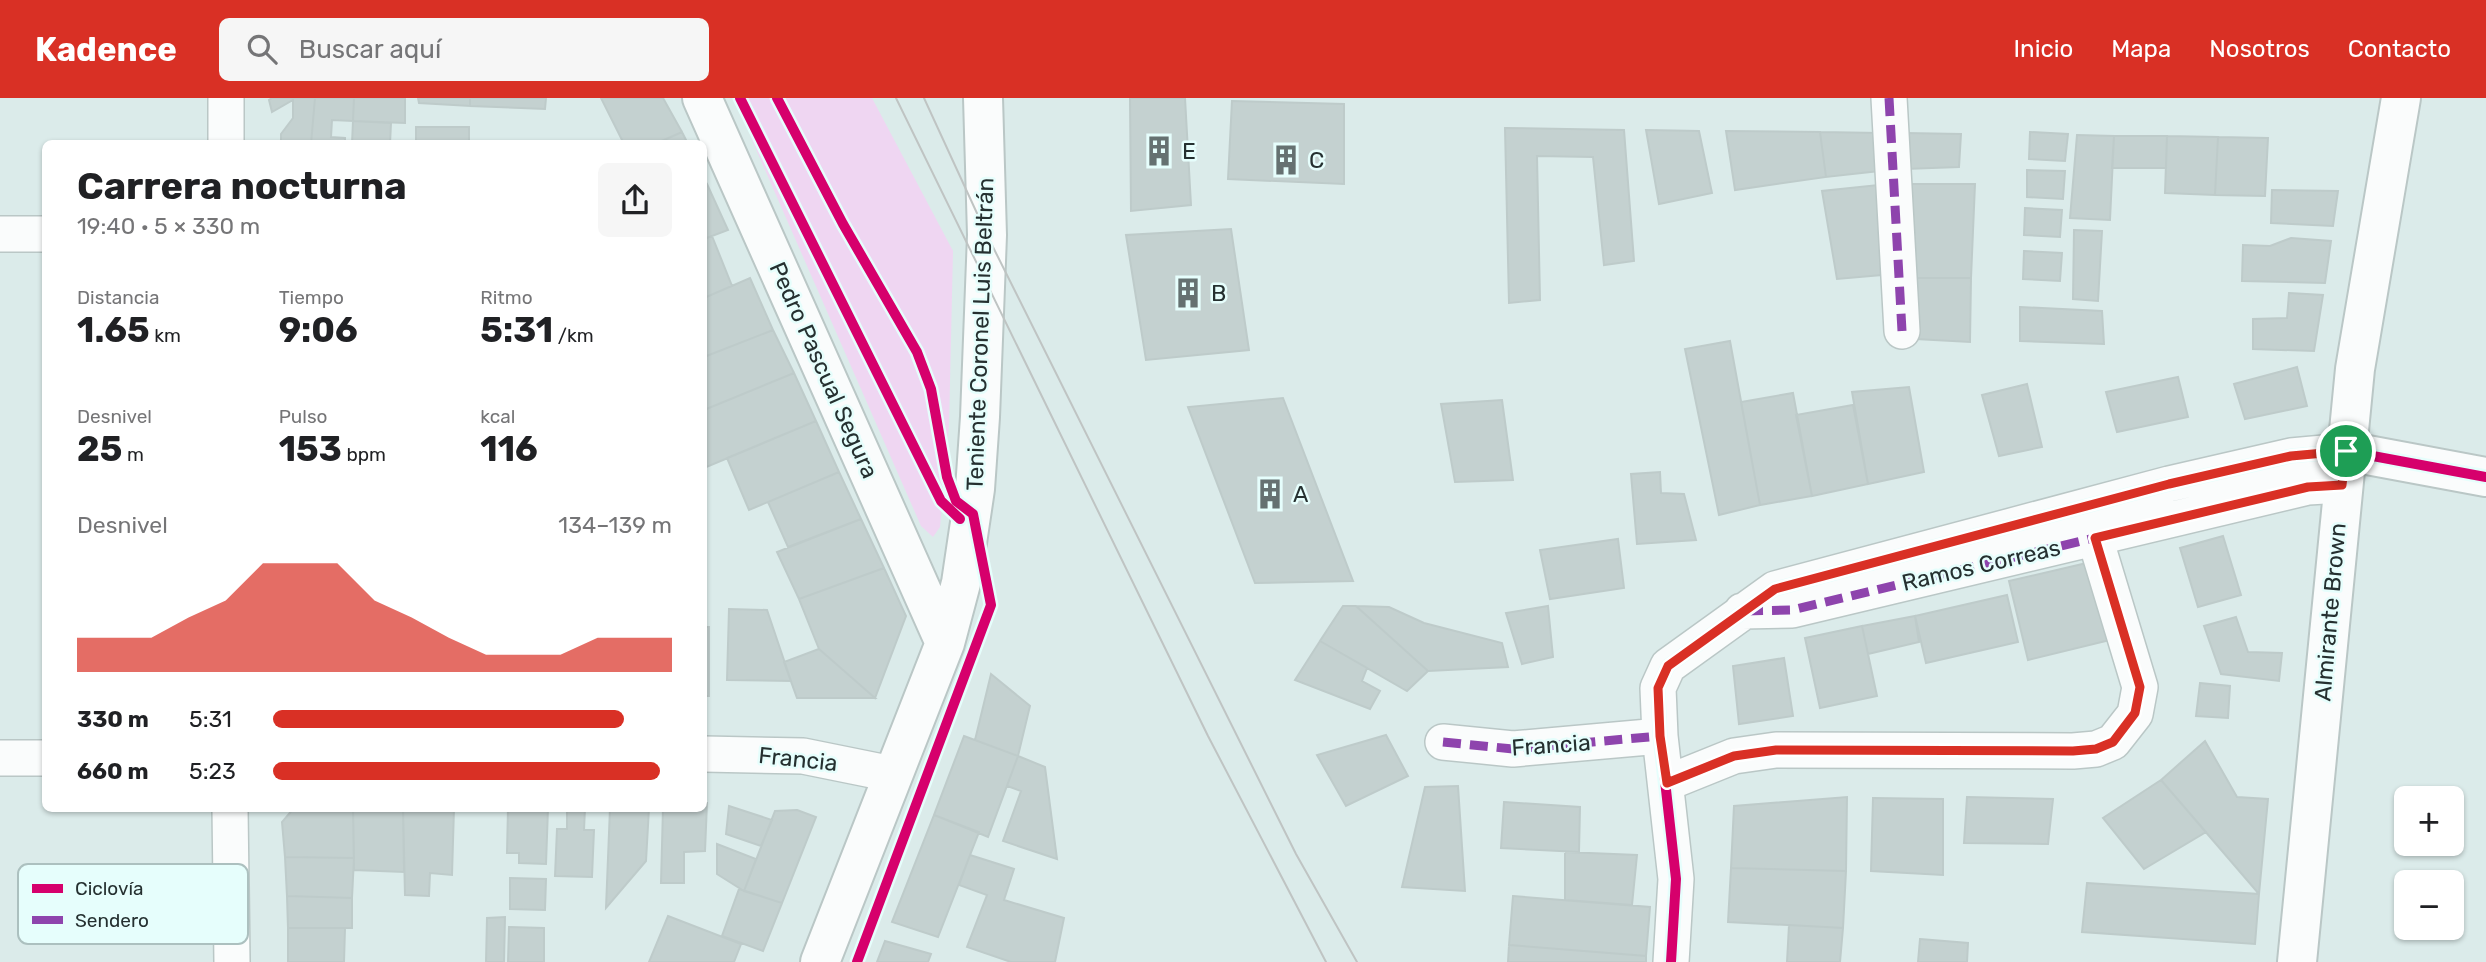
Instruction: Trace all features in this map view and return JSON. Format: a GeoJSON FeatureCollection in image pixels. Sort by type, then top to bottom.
{"type":"FeatureCollection","features":[{"type":"Feature","properties":{"kind":"main road","name":"Teniente Coronel Luis Beltrán"},"geometry":{"type":"LineString","coordinates":[[820,962],[945,643],[961,583],[977,468],[987,235],[983,98]]}},
{"type":"Feature","properties":{"kind":"main road","name":"Almirante Brown"},"geometry":{"type":"LineString","coordinates":[[2297,962],[2355,369],[2401,98]]}},
{"type":"Feature","properties":{"kind":"main road","name":"Pedro Pascual Segura"},"geometry":{"type":"LineString","coordinates":[[706,101],[945,643]]}},
{"type":"Feature","properties":{"kind":"main road"},"geometry":{"type":"LineString","coordinates":[[2344,468],[2486,477]]}},
{"type":"Feature","properties":{"kind":"street"},"geometry":{"type":"LineString","coordinates":[[226,98],[226,140]]}},
{"type":"Feature","properties":{"kind":"street"},"geometry":{"type":"LineString","coordinates":[[1889,98],[1902,331]]}},
{"type":"Feature","properties":{"kind":"street"},"geometry":{"type":"LineString","coordinates":[[0,234],[42,234]]}},
{"type":"Feature","properties":{"kind":"street","name":"Ramos Correas"},"geometry":{"type":"LineString","coordinates":[[1671,962],[1676,878],[1660,736],[1658,688],[1668,666],[1742,611],[1775,589],[2169,484],[2291,456],[2344,468]]}},
{"type":"Feature","properties":{"kind":"street","name":"Ramos Correas"},"geometry":{"type":"LineString","coordinates":[[1742,611],[1792,610],[2308,487],[2344,468]]}},
{"type":"Feature","properties":{"kind":"street"},"geometry":{"type":"LineString","coordinates":[[1667,783],[1734,756],[1776,750],[2073,751],[2096,749],[2113,742],[2135,713],[2140,687],[2095,538]]}},
{"type":"Feature","properties":{"kind":"street","name":"Francia"},"geometry":{"type":"LineString","coordinates":[[1443,742],[1513,749],[1660,736]]}},
{"type":"Feature","properties":{"kind":"street","name":"Francia"},"geometry":{"type":"LineString","coordinates":[[707,754],[803,757],[892,774]]}},
{"type":"Feature","properties":{"kind":"street"},"geometry":{"type":"LineString","coordinates":[[0,758],[42,758]]}},
{"type":"Feature","properties":{"kind":"street"},"geometry":{"type":"LineString","coordinates":[[230,812],[231,864]]}},
{"type":"Feature","properties":{"kind":"street"},"geometry":{"type":"LineString","coordinates":[[232,944],[232,962]]}},
{"type":"Feature","properties":{"kind":"shaded area"},"geometry":{"type":"Polygon","coordinates":[[[744,98],[872,98],[953,251],[949,426],[940,527],[933,537],[921,526],[751,138],[744,98]]]}},
{"type":"Feature","properties":{"kind":"building"},"geometry":{"type":"Polygon","coordinates":[[[315,98],[311,140],[281,140],[281,134],[293,118],[293,100],[272,112],[269,100],[315,98]]]}},
{"type":"Feature","properties":{"kind":"building"},"geometry":{"type":"Polygon","coordinates":[[[315,98],[354,98],[353,121],[332,120],[331,137],[345,140],[311,140],[315,98]]]}},
{"type":"Feature","properties":{"kind":"building"},"geometry":{"type":"Polygon","coordinates":[[[354,98],[405,98],[405,123],[353,121],[354,98]]]}},
{"type":"Feature","properties":{"kind":"building"},"geometry":{"type":"Polygon","coordinates":[[[418,98],[470,98],[470,106],[419,103],[418,98]]]}},
{"type":"Feature","properties":{"kind":"building"},"geometry":{"type":"Polygon","coordinates":[[[470,98],[546,98],[545,109],[470,106],[470,98]]]}},
{"type":"Feature","properties":{"kind":"building"},"geometry":{"type":"Polygon","coordinates":[[[601,98],[663,98],[682,132],[664,140],[622,140],[601,98]]]}},
{"type":"Feature","properties":{"kind":"building","name":"E"},"geometry":{"type":"Polygon","coordinates":[[[1130,98],[1185,98],[1191,205],[1131,211],[1130,98]]]}},
{"type":"Feature","properties":{"kind":"building","name":"C"},"geometry":{"type":"Polygon","coordinates":[[[1232,101],[1344,104],[1344,184],[1228,179],[1232,101]]]}},
{"type":"Feature","properties":{"kind":"building"},"geometry":{"type":"Polygon","coordinates":[[[353,121],[391,123],[390,140],[352,140],[353,121]]]}},
{"type":"Feature","properties":{"kind":"building"},"geometry":{"type":"Polygon","coordinates":[[[416,127],[469,127],[469,140],[416,140],[416,127]]]}},
{"type":"Feature","properties":{"kind":"building"},"geometry":{"type":"Polygon","coordinates":[[[1505,128],[1624,130],[1634,261],[1604,265],[1593,157],[1537,156],[1540,300],[1509,303],[1505,128]]]}},
{"type":"Feature","properties":{"kind":"building"},"geometry":{"type":"Polygon","coordinates":[[[1646,130],[1699,131],[1712,193],[1659,204],[1646,130]]]}},
{"type":"Feature","properties":{"kind":"building"},"geometry":{"type":"Polygon","coordinates":[[[1726,131],[1820,132],[1826,177],[1735,190],[1726,131]]]}},
{"type":"Feature","properties":{"kind":"building"},"geometry":{"type":"Polygon","coordinates":[[[682,132],[686,140],[664,140],[682,132]]]}},
{"type":"Feature","properties":{"kind":"building"},"geometry":{"type":"Polygon","coordinates":[[[1820,132],[1879,133],[1879,171],[1826,177],[1820,132]]]}},
{"type":"Feature","properties":{"kind":"building"},"geometry":{"type":"Polygon","coordinates":[[[2030,132],[2068,134],[2065,161],[2029,159],[2030,132]]]}},
{"type":"Feature","properties":{"kind":"building"},"geometry":{"type":"Polygon","coordinates":[[[1905,133],[1961,134],[1959,167],[1905,169],[1905,133]]]}},
{"type":"Feature","properties":{"kind":"building"},"geometry":{"type":"Polygon","coordinates":[[[2077,135],[2114,136],[2110,220],[2070,218],[2077,135]]]}},
{"type":"Feature","properties":{"kind":"building"},"geometry":{"type":"Polygon","coordinates":[[[2114,136],[2167,136],[2166,168],[2112,168],[2114,136]]]}},
{"type":"Feature","properties":{"kind":"building"},"geometry":{"type":"Polygon","coordinates":[[[2167,136],[2218,137],[2215,195],[2165,193],[2167,136]]]}},
{"type":"Feature","properties":{"kind":"building"},"geometry":{"type":"Polygon","coordinates":[[[2218,137],[2268,138],[2265,196],[2215,195],[2218,137]]]}},
{"type":"Feature","properties":{"kind":"building"},"geometry":{"type":"Polygon","coordinates":[[[2027,170],[2065,171],[2063,199],[2027,197],[2027,170]]]}},
{"type":"Feature","properties":{"kind":"building"},"geometry":{"type":"Polygon","coordinates":[[[707,184],[728,230],[707,238],[707,184]]]}},
{"type":"Feature","properties":{"kind":"building"},"geometry":{"type":"Polygon","coordinates":[[[1907,184],[1975,184],[1971,278],[1914,278],[1907,184]]]}},
{"type":"Feature","properties":{"kind":"building"},"geometry":{"type":"Polygon","coordinates":[[[1878,185],[1893,274],[1837,279],[1822,191],[1878,185]]]}},
{"type":"Feature","properties":{"kind":"building"},"geometry":{"type":"Polygon","coordinates":[[[2272,190],[2338,191],[2333,226],[2271,223],[2272,190]]]}},
{"type":"Feature","properties":{"kind":"building"},"geometry":{"type":"Polygon","coordinates":[[[2025,208],[2062,210],[2060,237],[2024,235],[2025,208]]]}},
{"type":"Feature","properties":{"kind":"building","name":"B"},"geometry":{"type":"Polygon","coordinates":[[[1231,229],[1249,350],[1146,360],[1126,235],[1231,229]]]}},
{"type":"Feature","properties":{"kind":"building"},"geometry":{"type":"Polygon","coordinates":[[[2074,230],[2102,231],[2098,301],[2073,299],[2074,230]]]}},
{"type":"Feature","properties":{"kind":"building"},"geometry":{"type":"Polygon","coordinates":[[[712,236],[732,286],[707,297],[707,238],[712,236]]]}},
{"type":"Feature","properties":{"kind":"building"},"geometry":{"type":"Polygon","coordinates":[[[2291,238],[2331,241],[2325,283],[2242,281],[2243,245],[2270,246],[2291,238]]]}},
{"type":"Feature","properties":{"kind":"building"},"geometry":{"type":"Polygon","coordinates":[[[2024,251],[2062,253],[2060,281],[2023,279],[2024,251]]]}},
{"type":"Feature","properties":{"kind":"building"},"geometry":{"type":"Polygon","coordinates":[[[750,278],[773,330],[707,356],[707,297],[750,278]]]}},
{"type":"Feature","properties":{"kind":"building"},"geometry":{"type":"Polygon","coordinates":[[[1914,278],[1971,278],[1970,342],[1916,339],[1914,278]]]}},
{"type":"Feature","properties":{"kind":"building"},"geometry":{"type":"Polygon","coordinates":[[[2289,293],[2323,295],[2314,351],[2253,349],[2253,319],[2287,318],[2289,293]]]}},
{"type":"Feature","properties":{"kind":"building"},"geometry":{"type":"Polygon","coordinates":[[[2020,307],[2102,311],[2104,344],[2020,341],[2020,307]]]}},
{"type":"Feature","properties":{"kind":"building"},"geometry":{"type":"Polygon","coordinates":[[[773,330],[794,373],[707,409],[707,356],[773,330]]]}},
{"type":"Feature","properties":{"kind":"building"},"geometry":{"type":"Polygon","coordinates":[[[1730,341],[1760,505],[1719,515],[1685,349],[1730,341]]]}},
{"type":"Feature","properties":{"kind":"building"},"geometry":{"type":"Polygon","coordinates":[[[2297,367],[2307,406],[2245,419],[2234,384],[2297,367]]]}},
{"type":"Feature","properties":{"kind":"building"},"geometry":{"type":"Polygon","coordinates":[[[794,373],[816,421],[707,467],[707,409],[794,373]]]}},
{"type":"Feature","properties":{"kind":"building"},"geometry":{"type":"Polygon","coordinates":[[[2178,377],[2188,417],[2117,432],[2106,392],[2178,377]]]}},
{"type":"Feature","properties":{"kind":"building"},"geometry":{"type":"Polygon","coordinates":[[[2027,384],[2042,447],[1999,456],[1982,395],[2027,384]]]}},
{"type":"Feature","properties":{"kind":"building"},"geometry":{"type":"Polygon","coordinates":[[[1909,387],[1924,472],[1868,484],[1852,392],[1909,387]]]}},
{"type":"Feature","properties":{"kind":"building"},"geometry":{"type":"Polygon","coordinates":[[[1793,393],[1812,496],[1760,505],[1741,402],[1793,393]]]}},
{"type":"Feature","properties":{"kind":"building","name":"A"},"geometry":{"type":"Polygon","coordinates":[[[1283,398],[1353,581],[1255,583],[1188,407],[1283,398]]]}},
{"type":"Feature","properties":{"kind":"building"},"geometry":{"type":"Polygon","coordinates":[[[1502,400],[1513,480],[1455,482],[1441,404],[1502,400]]]}},
{"type":"Feature","properties":{"kind":"building"},"geometry":{"type":"Polygon","coordinates":[[[1853,405],[1868,484],[1812,496],[1796,415],[1853,405]]]}},
{"type":"Feature","properties":{"kind":"building"},"geometry":{"type":"Polygon","coordinates":[[[816,421],[839,472],[749,510],[727,458],[816,421]]]}},
{"type":"Feature","properties":{"kind":"building"},"geometry":{"type":"Polygon","coordinates":[[[839,472],[861,519],[788,547],[768,502],[839,472]]]}},
{"type":"Feature","properties":{"kind":"building"},"geometry":{"type":"Polygon","coordinates":[[[1660,472],[1661,493],[1684,494],[1696,540],[1637,544],[1631,474],[1660,472]]]}},
{"type":"Feature","properties":{"kind":"building"},"geometry":{"type":"Polygon","coordinates":[[[861,519],[884,568],[799,599],[777,552],[861,519]]]}},
{"type":"Feature","properties":{"kind":"building"},"geometry":{"type":"Polygon","coordinates":[[[2223,536],[2241,595],[2198,607],[2180,548],[2223,536]]]}},
{"type":"Feature","properties":{"kind":"building"},"geometry":{"type":"Polygon","coordinates":[[[1618,539],[1624,588],[1550,599],[1540,550],[1618,539]]]}},
{"type":"Feature","properties":{"kind":"building"},"geometry":{"type":"Polygon","coordinates":[[[2091,562],[2114,639],[2028,660],[2009,581],[2091,562]]]}},
{"type":"Feature","properties":{"kind":"building"},"geometry":{"type":"Polygon","coordinates":[[[884,568],[906,616],[875,698],[819,649],[799,599],[884,568]]]}},
{"type":"Feature","properties":{"kind":"building"},"geometry":{"type":"Polygon","coordinates":[[[2007,595],[2018,642],[1926,663],[1915,616],[2007,595]]]}},
{"type":"Feature","properties":{"kind":"building"},"geometry":{"type":"Polygon","coordinates":[[[1343,606],[1356,606],[1428,671],[1407,691],[1320,641],[1343,606]]]}},
{"type":"Feature","properties":{"kind":"building"},"geometry":{"type":"Polygon","coordinates":[[[1356,606],[1389,607],[1424,623],[1502,643],[1508,667],[1428,671],[1356,606]]]}},
{"type":"Feature","properties":{"kind":"building"},"geometry":{"type":"Polygon","coordinates":[[[1548,606],[1553,657],[1522,664],[1506,613],[1548,606]]]}},
{"type":"Feature","properties":{"kind":"building"},"geometry":{"type":"Polygon","coordinates":[[[729,609],[767,610],[791,681],[727,680],[729,609]]]}},
{"type":"Feature","properties":{"kind":"building"},"geometry":{"type":"Polygon","coordinates":[[[1915,616],[1919,642],[1868,654],[1862,626],[1915,616]]]}},
{"type":"Feature","properties":{"kind":"building"},"geometry":{"type":"Polygon","coordinates":[[[2236,617],[2248,652],[2282,653],[2279,681],[2221,674],[2204,626],[2236,617]]]}},
{"type":"Feature","properties":{"kind":"building"},"geometry":{"type":"Polygon","coordinates":[[[1862,626],[1877,696],[1820,708],[1805,638],[1862,626]]]}},
{"type":"Feature","properties":{"kind":"building"},"geometry":{"type":"Polygon","coordinates":[[[707,627],[709,627],[707,696],[707,627]]]}},
{"type":"Feature","properties":{"kind":"building"},"geometry":{"type":"Polygon","coordinates":[[[1320,641],[1367,668],[1362,681],[1380,691],[1370,709],[1295,680],[1320,641]]]}},
{"type":"Feature","properties":{"kind":"building"},"geometry":{"type":"Polygon","coordinates":[[[819,649],[875,698],[797,698],[784,662],[819,649]]]}},
{"type":"Feature","properties":{"kind":"building"},"geometry":{"type":"Polygon","coordinates":[[[1784,658],[1793,716],[1739,724],[1733,666],[1784,658]]]}},
{"type":"Feature","properties":{"kind":"building"},"geometry":{"type":"Polygon","coordinates":[[[991,674],[1030,706],[1018,756],[975,740],[991,674]]]}},
{"type":"Feature","properties":{"kind":"building"},"geometry":{"type":"Polygon","coordinates":[[[2200,683],[2230,686],[2228,718],[2196,716],[2200,683]]]}},
{"type":"Feature","properties":{"kind":"building"},"geometry":{"type":"Polygon","coordinates":[[[1386,735],[1408,776],[1346,806],[1317,755],[1386,735]]]}},
{"type":"Feature","properties":{"kind":"building"},"geometry":{"type":"Polygon","coordinates":[[[964,736],[1018,756],[988,837],[934,815],[964,736]]]}},
{"type":"Feature","properties":{"kind":"building"},"geometry":{"type":"Polygon","coordinates":[[[2205,741],[2237,797],[2268,799],[2259,894],[2161,780],[2205,741]]]}},
{"type":"Feature","properties":{"kind":"building"},"geometry":{"type":"Polygon","coordinates":[[[1018,756],[1045,767],[1057,859],[1003,841],[1021,791],[1007,786],[1018,756]]]}},
{"type":"Feature","properties":{"kind":"building"},"geometry":{"type":"Polygon","coordinates":[[[2161,780],[2206,832],[2144,869],[2103,818],[2161,780]]]}},
{"type":"Feature","properties":{"kind":"building"},"geometry":{"type":"Polygon","coordinates":[[[1458,786],[1465,891],[1402,887],[1425,787],[1458,786]]]}},
{"type":"Feature","properties":{"kind":"building"},"geometry":{"type":"Polygon","coordinates":[[[1847,797],[1846,871],[1731,868],[1734,806],[1847,797]]]}},
{"type":"Feature","properties":{"kind":"building"},"geometry":{"type":"Polygon","coordinates":[[[1967,797],[2053,799],[2048,844],[1964,843],[1967,797]]]}},
{"type":"Feature","properties":{"kind":"building"},"geometry":{"type":"Polygon","coordinates":[[[1873,798],[1943,799],[1943,875],[1871,871],[1873,798]]]}},
{"type":"Feature","properties":{"kind":"building"},"geometry":{"type":"Polygon","coordinates":[[[1504,802],[1580,807],[1579,852],[1501,848],[1504,802]]]}},
{"type":"Feature","properties":{"kind":"building"},"geometry":{"type":"Polygon","coordinates":[[[729,806],[772,820],[761,846],[726,834],[729,806]]]}},
{"type":"Feature","properties":{"kind":"building"},"geometry":{"type":"Polygon","coordinates":[[[797,810],[816,817],[782,903],[744,891],[775,811],[797,810]]]}},
{"type":"Feature","properties":{"kind":"building"},"geometry":{"type":"Polygon","coordinates":[[[291,812],[353,812],[354,858],[285,857],[282,822],[291,812]]]}},
{"type":"Feature","properties":{"kind":"building"},"geometry":{"type":"Polygon","coordinates":[[[353,812],[403,812],[404,872],[354,870],[353,812]]]}},
{"type":"Feature","properties":{"kind":"building"},"geometry":{"type":"Polygon","coordinates":[[[403,812],[454,812],[452,875],[430,873],[429,896],[405,895],[403,812]]]}},
{"type":"Feature","properties":{"kind":"building"},"geometry":{"type":"Polygon","coordinates":[[[508,812],[548,812],[546,864],[519,863],[519,853],[507,853],[508,812]]]}},
{"type":"Feature","properties":{"kind":"building"},"geometry":{"type":"Polygon","coordinates":[[[567,812],[585,812],[584,830],[594,830],[592,877],[555,876],[557,829],[567,829],[567,812]]]}},
{"type":"Feature","properties":{"kind":"building"},"geometry":{"type":"Polygon","coordinates":[[[610,812],[649,812],[646,861],[606,908],[610,812]]]}},
{"type":"Feature","properties":{"kind":"building"},"geometry":{"type":"Polygon","coordinates":[[[663,812],[707,812],[705,851],[684,852],[684,883],[661,883],[663,812]]]}},
{"type":"Feature","properties":{"kind":"building"},"geometry":{"type":"Polygon","coordinates":[[[934,815],[979,832],[938,937],[892,922],[934,815]]]}},
{"type":"Feature","properties":{"kind":"building"},"geometry":{"type":"Polygon","coordinates":[[[717,844],[756,859],[744,891],[717,874],[717,844]]]}},
{"type":"Feature","properties":{"kind":"building"},"geometry":{"type":"Polygon","coordinates":[[[1565,852],[1637,855],[1632,905],[1565,900],[1565,852]]]}},
{"type":"Feature","properties":{"kind":"building"},"geometry":{"type":"Polygon","coordinates":[[[970,855],[1014,869],[1004,900],[1064,918],[1055,962],[1011,962],[967,947],[987,895],[959,885],[970,855]]]}},
{"type":"Feature","properties":{"kind":"building"},"geometry":{"type":"Polygon","coordinates":[[[285,857],[354,858],[352,898],[287,896],[285,857]]]}},
{"type":"Feature","properties":{"kind":"building"},"geometry":{"type":"Polygon","coordinates":[[[1731,868],[1846,871],[1843,928],[1728,922],[1731,868]]]}},
{"type":"Feature","properties":{"kind":"building"},"geometry":{"type":"Polygon","coordinates":[[[510,878],[546,879],[545,910],[510,909],[510,878]]]}},
{"type":"Feature","properties":{"kind":"building"},"geometry":{"type":"Polygon","coordinates":[[[2087,883],[2259,894],[2255,944],[2082,932],[2087,883]]]}},
{"type":"Feature","properties":{"kind":"building"},"geometry":{"type":"Polygon","coordinates":[[[739,889],[782,903],[763,951],[722,936],[739,889]]]}},
{"type":"Feature","properties":{"kind":"building"},"geometry":{"type":"Polygon","coordinates":[[[287,896],[352,898],[352,928],[288,928],[287,896]]]}},
{"type":"Feature","properties":{"kind":"building"},"geometry":{"type":"Polygon","coordinates":[[[1513,896],[1650,907],[1646,956],[1509,945],[1513,896]]]}},
{"type":"Feature","properties":{"kind":"building"},"geometry":{"type":"Polygon","coordinates":[[[668,916],[741,944],[734,962],[649,962],[668,916]]]}},
{"type":"Feature","properties":{"kind":"building"},"geometry":{"type":"Polygon","coordinates":[[[505,917],[504,962],[486,962],[487,918],[505,917]]]}},
{"type":"Feature","properties":{"kind":"building"},"geometry":{"type":"Polygon","coordinates":[[[1789,925],[1843,928],[1840,962],[1787,962],[1789,925]]]}},
{"type":"Feature","properties":{"kind":"building"},"geometry":{"type":"Polygon","coordinates":[[[509,927],[544,928],[544,962],[508,962],[509,927]]]}},
{"type":"Feature","properties":{"kind":"building"},"geometry":{"type":"Polygon","coordinates":[[[288,928],[345,928],[344,962],[288,962],[288,928]]]}},
{"type":"Feature","properties":{"kind":"building"},"geometry":{"type":"Polygon","coordinates":[[[1920,939],[1968,943],[1967,962],[1918,962],[1920,939]]]}},
{"type":"Feature","properties":{"kind":"building"},"geometry":{"type":"Polygon","coordinates":[[[885,941],[931,954],[928,962],[877,962],[885,941]]]}},
{"type":"Feature","properties":{"kind":"building"},"geometry":{"type":"Polygon","coordinates":[[[1509,945],[1646,956],[1646,962],[1508,962],[1509,945]]]}},
{"type":"Feature","properties":{"kind":"tram line"},"geometry":{"type":"LineString","coordinates":[[896,98],[1208,736],[1326,962]]}},
{"type":"Feature","properties":{"kind":"tram line"},"geometry":{"type":"LineString","coordinates":[[924,98],[987,235],[1296,854],[1357,962]]}},
{"type":"Feature","properties":{"kind":"marked path"},"geometry":{"type":"LineString","coordinates":[[1889,98],[1902,331]]}},
{"type":"Feature","properties":{"kind":"marked path"},"geometry":{"type":"LineString","coordinates":[[1745,611],[1792,610],[2308,487],[2342,485]]}},
{"type":"Feature","properties":{"kind":"marked path"},"geometry":{"type":"LineString","coordinates":[[1667,783],[1734,756],[1776,750],[2073,751],[2096,749],[2113,742],[2135,714],[2140,687],[2095,538]]}},
{"type":"Feature","properties":{"kind":"marked path"},"geometry":{"type":"LineString","coordinates":[[1443,742],[1513,749],[1660,736],[1660,731]]}},
{"type":"Feature","properties":{"kind":"cycle path"},"geometry":{"type":"LineString","coordinates":[[740,98],[941,501],[960,519]]}},
{"type":"Feature","properties":{"kind":"cycle path"},"geometry":{"type":"LineString","coordinates":[[777,98],[843,224],[917,352],[931,389],[947,477],[956,501],[973,514],[991,605],[857,962]]}},
{"type":"Feature","properties":{"kind":"cycle path"},"geometry":{"type":"LineString","coordinates":[[1671,962],[1676,879],[1660,736],[1658,688],[1668,666],[1775,589],[2169,484],[2291,456],[2346,451],[2486,477]]}},
{"type":"Feature","properties":{"kind":"place","name":"E"},"geometry":{"type":"Point","coordinates":[1159,151]}},
{"type":"Feature","properties":{"kind":"place","name":"C"},"geometry":{"type":"Point","coordinates":[1286,160]}},
{"type":"Feature","properties":{"kind":"place","name":"B"},"geometry":{"type":"Point","coordinates":[1188,293]}},
{"type":"Feature","properties":{"kind":"place","name":"A"},"geometry":{"type":"Point","coordinates":[1270,494]}},
{"type":"Feature","properties":{"kind":"route"},"geometry":{"type":"LineString","coordinates":[[2346,451],[2342,485],[2308,487],[2095,538],[2140,687],[2135,713],[2113,742],[2096,749],[2073,751],[1776,750],[1734,756],[1667,783],[1660,736],[1658,688],[1668,666],[1775,589],[2169,484],[2291,456],[2346,451]]}}]}
